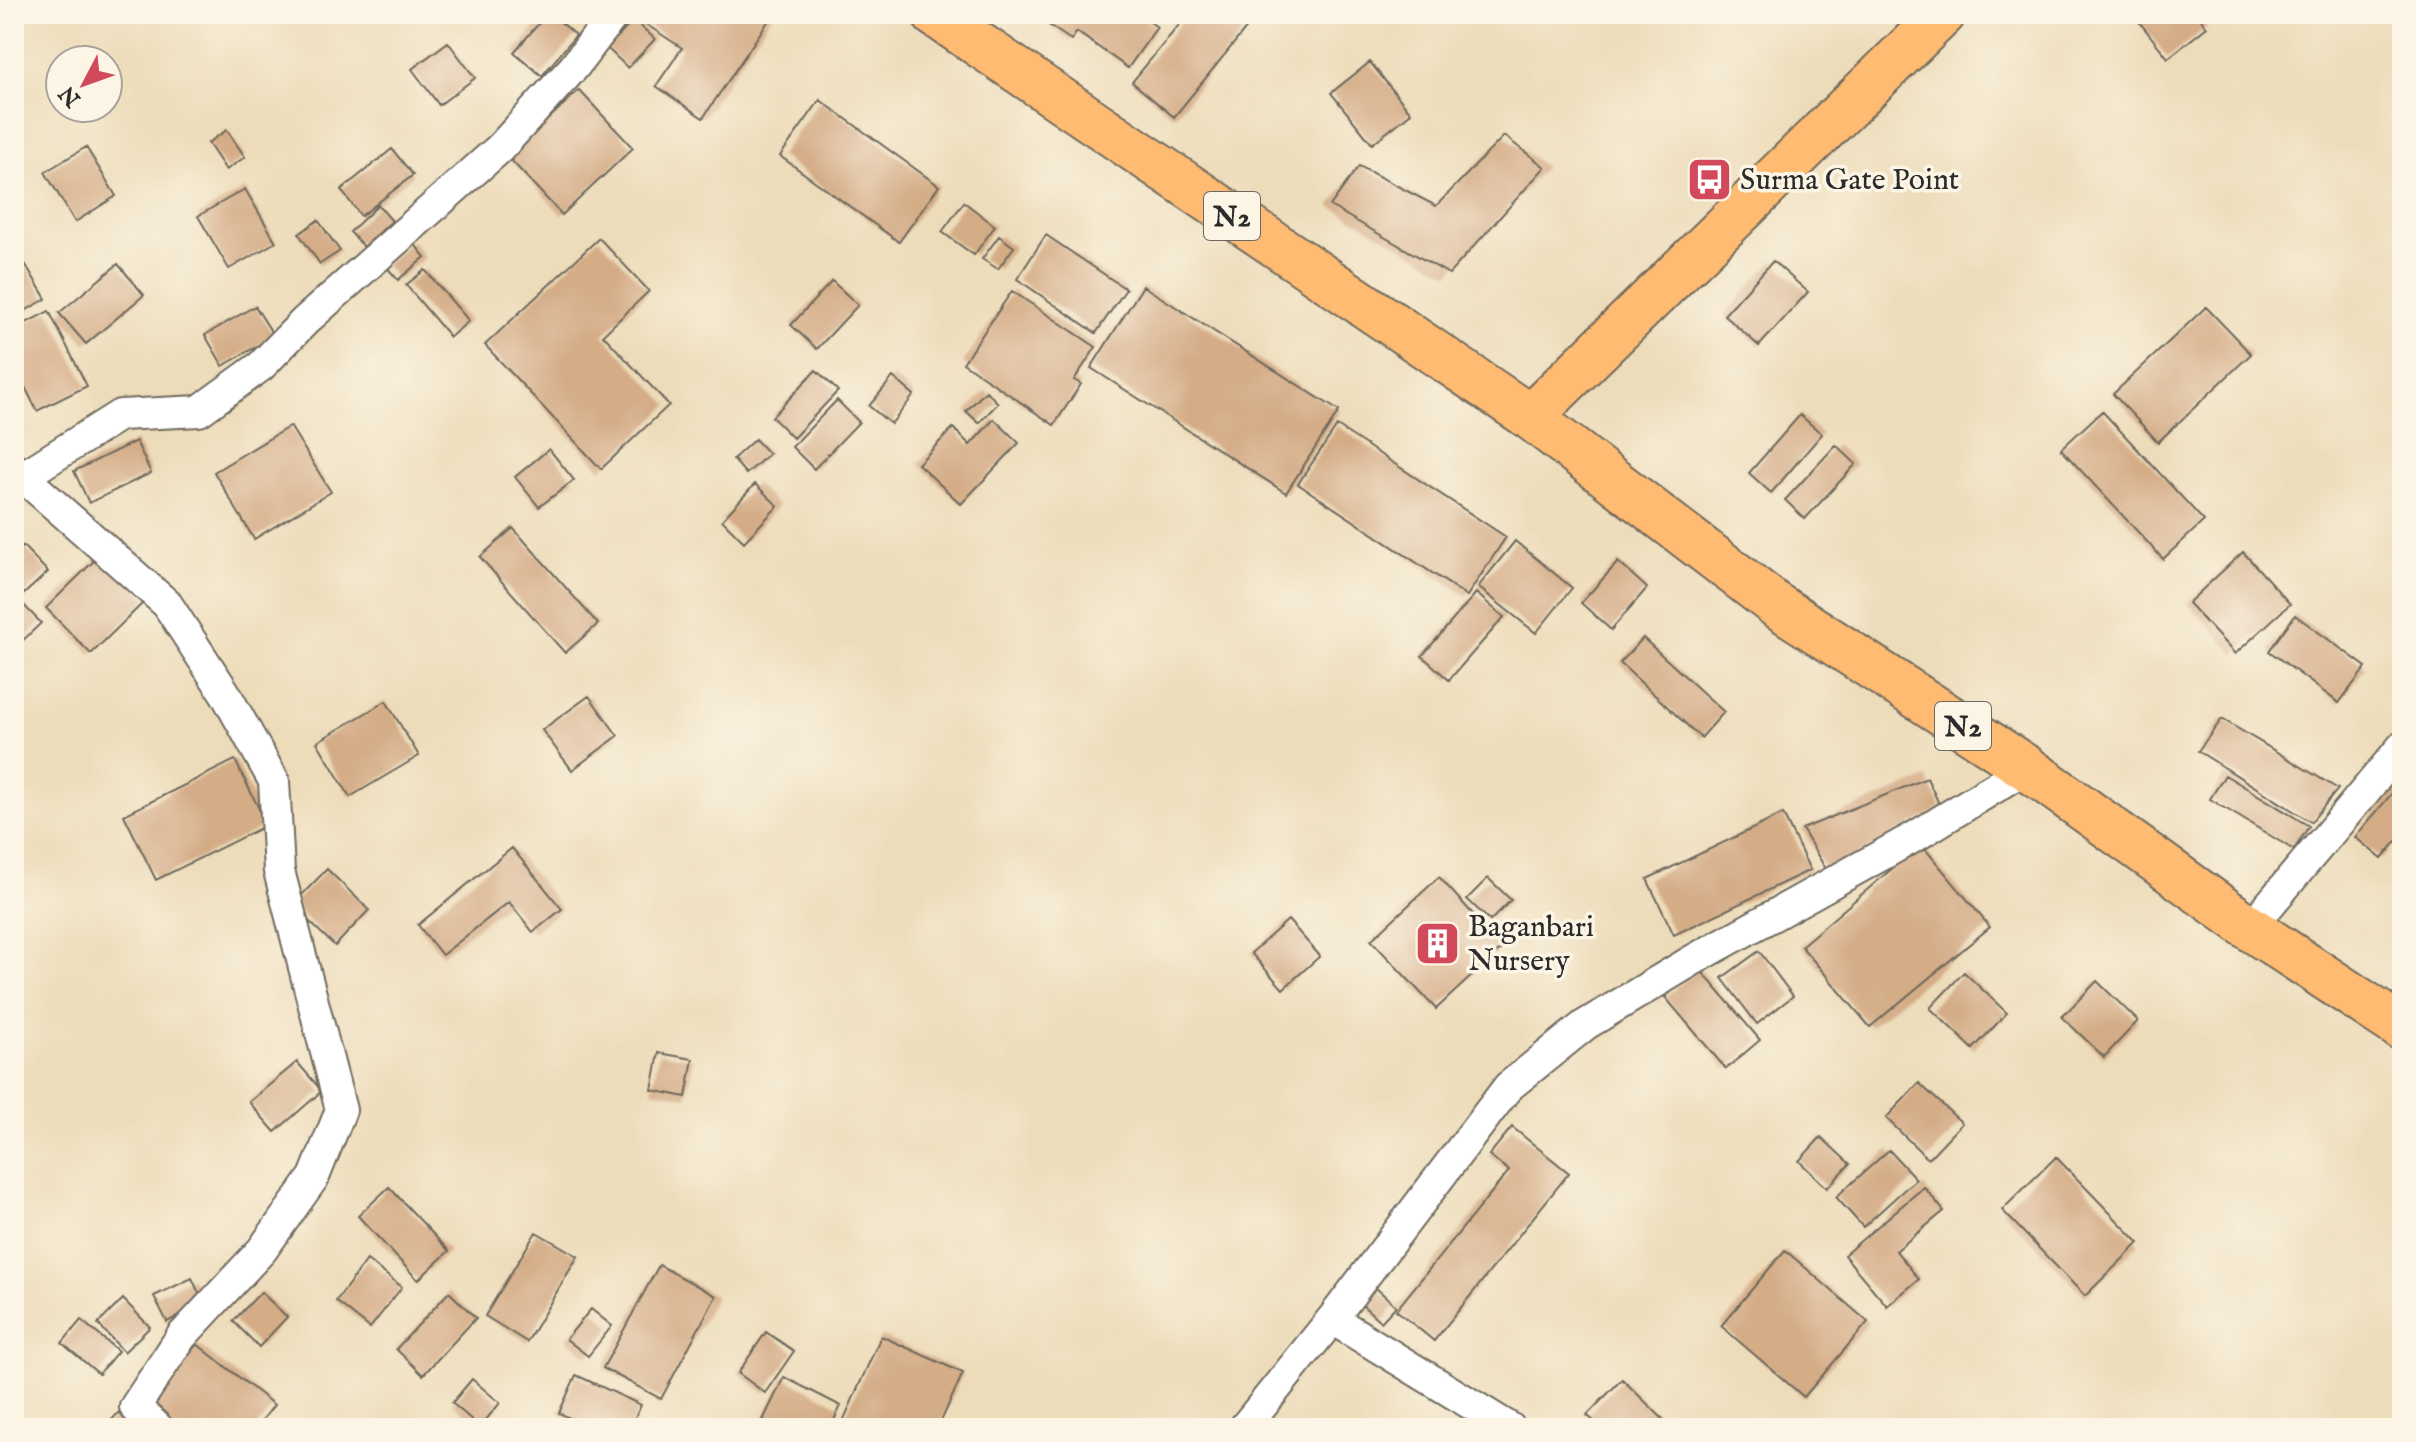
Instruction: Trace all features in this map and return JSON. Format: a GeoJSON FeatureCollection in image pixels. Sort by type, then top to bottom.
{"type":"FeatureCollection","features":[{"type":"Feature","properties":{"kind":"highway","name":"N2"},"geometry":{"type":"LineString","coordinates":[[934,14],[1530,417],[1776,605],[2027,768],[2250,928],[2402,1028]]}},
{"type":"Feature","properties":{"kind":"highway"},"geometry":{"type":"LineString","coordinates":[[1530,417],[1943,14]]}},
{"type":"Feature","properties":{"kind":"street"},"geometry":{"type":"LineString","coordinates":[[158,1428],[135,1407],[181,1337],[262,1250],[314,1177],[341,1110],[279,871],[274,781],[225,693],[167,604],[18,473],[120,415],[199,411],[261,366],[305,321],[500,148],[574,67],[614,14]]}},
{"type":"Feature","properties":{"kind":"street"},"geometry":{"type":"LineString","coordinates":[[2250,928],[2402,747]]}},
{"type":"Feature","properties":{"kind":"street"},"geometry":{"type":"LineString","coordinates":[[1244,1428],[1332,1319],[1508,1087],[1585,1025],[1693,960],[1916,836],[2027,768]]}},
{"type":"Feature","properties":{"kind":"street"},"geometry":{"type":"LineString","coordinates":[[1332,1319],[1510,1428]]}},
{"type":"Feature","properties":{"kind":"building"},"geometry":{"type":"Polygon","coordinates":[[[547,14],[576,35],[542,76],[514,52],[547,14]]]}},
{"type":"Feature","properties":{"kind":"building"},"geometry":{"type":"Polygon","coordinates":[[[637,14],[773,14],[703,118],[656,86],[682,48],[635,17],[637,14]]]}},
{"type":"Feature","properties":{"kind":"building"},"geometry":{"type":"Polygon","coordinates":[[[1057,14],[1139,14],[1157,27],[1128,68],[1077,32],[1071,40],[1049,25],[1057,14]]]}},
{"type":"Feature","properties":{"kind":"building"},"geometry":{"type":"Polygon","coordinates":[[[1188,14],[1257,15],[1174,117],[1132,82],[1188,14]]]}},
{"type":"Feature","properties":{"kind":"building"},"geometry":{"type":"Polygon","coordinates":[[[2133,14],[2197,14],[2207,27],[2168,58],[2133,14]]]}},
{"type":"Feature","properties":{"kind":"building"},"geometry":{"type":"Polygon","coordinates":[[[634,20],[655,39],[628,68],[607,48],[634,20]]]}},
{"type":"Feature","properties":{"kind":"building"},"geometry":{"type":"Polygon","coordinates":[[[448,42],[475,78],[439,105],[412,69],[448,42]]]}},
{"type":"Feature","properties":{"kind":"building"},"geometry":{"type":"Polygon","coordinates":[[[1370,62],[1411,113],[1372,144],[1331,93],[1370,62]]]}},
{"type":"Feature","properties":{"kind":"building"},"geometry":{"type":"Polygon","coordinates":[[[579,90],[633,148],[562,215],[508,157],[579,90]]]}},
{"type":"Feature","properties":{"kind":"building"},"geometry":{"type":"Polygon","coordinates":[[[820,100],[939,186],[899,242],[780,156],[820,100]]]}},
{"type":"Feature","properties":{"kind":"building"},"geometry":{"type":"Polygon","coordinates":[[[227,130],[245,157],[226,170],[208,143],[227,130]]]}},
{"type":"Feature","properties":{"kind":"building"},"geometry":{"type":"Polygon","coordinates":[[[1504,136],[1545,167],[1449,274],[1330,206],[1359,166],[1436,206],[1504,136]]]}},
{"type":"Feature","properties":{"kind":"building"},"geometry":{"type":"Polygon","coordinates":[[[86,147],[116,196],[75,222],[45,172],[86,147]]]}},
{"type":"Feature","properties":{"kind":"building"},"geometry":{"type":"Polygon","coordinates":[[[392,149],[413,175],[361,216],[341,190],[392,149]]]}},
{"type":"Feature","properties":{"kind":"building"},"geometry":{"type":"Polygon","coordinates":[[[245,189],[276,242],[229,269],[198,216],[245,189]]]}},
{"type":"Feature","properties":{"kind":"building"},"geometry":{"type":"Polygon","coordinates":[[[964,202],[995,226],[974,255],[942,232],[964,202]]]}},
{"type":"Feature","properties":{"kind":"building"},"geometry":{"type":"Polygon","coordinates":[[[378,205],[392,221],[364,247],[350,232],[378,205]]]}},
{"type":"Feature","properties":{"kind":"building"},"geometry":{"type":"Polygon","coordinates":[[[318,220],[340,251],[320,264],[299,234],[318,220]]]}},
{"type":"Feature","properties":{"kind":"building"},"geometry":{"type":"Polygon","coordinates":[[[1046,235],[1126,289],[1096,333],[1017,279],[1046,235]]]}},
{"type":"Feature","properties":{"kind":"building"},"geometry":{"type":"Polygon","coordinates":[[[999,236],[1014,247],[998,269],[982,259],[999,236]]]}},
{"type":"Feature","properties":{"kind":"building"},"geometry":{"type":"Polygon","coordinates":[[[599,238],[649,291],[603,335],[669,405],[601,469],[485,345],[599,238]]]}},
{"type":"Feature","properties":{"kind":"building"},"geometry":{"type":"Polygon","coordinates":[[[412,241],[425,257],[398,280],[385,265],[412,241]]]}},
{"type":"Feature","properties":{"kind":"building"},"geometry":{"type":"Polygon","coordinates":[[[14,245],[46,299],[14,317],[14,245]]]}},
{"type":"Feature","properties":{"kind":"building"},"geometry":{"type":"Polygon","coordinates":[[[1773,261],[1808,292],[1759,346],[1724,315],[1773,261]]]}},
{"type":"Feature","properties":{"kind":"building"},"geometry":{"type":"Polygon","coordinates":[[[118,264],[144,295],[86,344],[59,313],[118,264]]]}},
{"type":"Feature","properties":{"kind":"building"},"geometry":{"type":"Polygon","coordinates":[[[425,270],[469,321],[450,337],[406,285],[425,270]]]}},
{"type":"Feature","properties":{"kind":"building"},"geometry":{"type":"Polygon","coordinates":[[[832,281],[858,305],[817,349],[791,325],[832,281]]]}},
{"type":"Feature","properties":{"kind":"building"},"geometry":{"type":"Polygon","coordinates":[[[1143,286],[1339,411],[1286,493],[1091,368],[1143,286]]]}},
{"type":"Feature","properties":{"kind":"building"},"geometry":{"type":"Polygon","coordinates":[[[1012,291],[1096,347],[1074,380],[1081,384],[1054,425],[963,363],[1012,291]]]}},
{"type":"Feature","properties":{"kind":"building"},"geometry":{"type":"Polygon","coordinates":[[[255,306],[274,336],[223,366],[205,335],[255,306]]]}},
{"type":"Feature","properties":{"kind":"building"},"geometry":{"type":"Polygon","coordinates":[[[2206,307],[2251,354],[2158,442],[2113,394],[2206,307]]]}},
{"type":"Feature","properties":{"kind":"building"},"geometry":{"type":"Polygon","coordinates":[[[49,311],[87,386],[37,411],[14,365],[14,329],[49,311]]]}},
{"type":"Feature","properties":{"kind":"building"},"geometry":{"type":"Polygon","coordinates":[[[816,370],[838,391],[793,438],[772,417],[816,370]]]}},
{"type":"Feature","properties":{"kind":"building"},"geometry":{"type":"Polygon","coordinates":[[[893,377],[914,395],[891,424],[869,406],[893,377]]]}},
{"type":"Feature","properties":{"kind":"building"},"geometry":{"type":"Polygon","coordinates":[[[986,391],[998,403],[979,423],[966,411],[986,391]]]}},
{"type":"Feature","properties":{"kind":"building"},"geometry":{"type":"Polygon","coordinates":[[[837,400],[859,422],[814,469],[792,447],[837,400]]]}},
{"type":"Feature","properties":{"kind":"building"},"geometry":{"type":"Polygon","coordinates":[[[2102,411],[2204,521],[2163,559],[2061,449],[2102,411]]]}},
{"type":"Feature","properties":{"kind":"building"},"geometry":{"type":"Polygon","coordinates":[[[1800,415],[1822,434],[1771,493],[1749,473],[1800,415]]]}},
{"type":"Feature","properties":{"kind":"building"},"geometry":{"type":"Polygon","coordinates":[[[994,419],[1019,443],[961,504],[918,464],[953,428],[970,445],[994,419]]]}},
{"type":"Feature","properties":{"kind":"building"},"geometry":{"type":"Polygon","coordinates":[[[290,426],[331,492],[254,539],[214,472],[290,426]]]}},
{"type":"Feature","properties":{"kind":"building"},"geometry":{"type":"Polygon","coordinates":[[[1337,426],[1506,537],[1467,596],[1298,484],[1337,426]]]}},
{"type":"Feature","properties":{"kind":"building"},"geometry":{"type":"Polygon","coordinates":[[[755,439],[769,454],[746,474],[733,459],[755,439]]]}},
{"type":"Feature","properties":{"kind":"building"},"geometry":{"type":"Polygon","coordinates":[[[136,441],[151,473],[89,503],[74,471],[136,441]]]}},
{"type":"Feature","properties":{"kind":"building"},"geometry":{"type":"Polygon","coordinates":[[[1836,445],[1856,464],[1805,519],[1785,500],[1836,445]]]}},
{"type":"Feature","properties":{"kind":"building"},"geometry":{"type":"Polygon","coordinates":[[[549,449],[574,480],[539,507],[515,477],[549,449]]]}},
{"type":"Feature","properties":{"kind":"building"},"geometry":{"type":"Polygon","coordinates":[[[755,484],[778,506],[744,542],[722,520],[755,484]]]}},
{"type":"Feature","properties":{"kind":"building"},"geometry":{"type":"Polygon","coordinates":[[[513,528],[598,624],[565,653],[480,557],[513,528]]]}},
{"type":"Feature","properties":{"kind":"building"},"geometry":{"type":"Polygon","coordinates":[[[1515,541],[1572,588],[1536,633],[1478,587],[1515,541]]]}},
{"type":"Feature","properties":{"kind":"building"},"geometry":{"type":"Polygon","coordinates":[[[23,546],[48,572],[24,594],[14,583],[14,554],[23,546]]]}},
{"type":"Feature","properties":{"kind":"building"},"geometry":{"type":"Polygon","coordinates":[[[2243,552],[2290,604],[2235,654],[2188,603],[2243,552]]]}},
{"type":"Feature","properties":{"kind":"building"},"geometry":{"type":"Polygon","coordinates":[[[102,553],[147,599],[91,654],[46,608],[102,553]]]}},
{"type":"Feature","properties":{"kind":"building"},"geometry":{"type":"Polygon","coordinates":[[[1618,562],[1647,588],[1611,630],[1581,603],[1618,562]]]}},
{"type":"Feature","properties":{"kind":"building"},"geometry":{"type":"Polygon","coordinates":[[[1476,593],[1504,617],[1449,680],[1422,656],[1476,593]]]}},
{"type":"Feature","properties":{"kind":"building"},"geometry":{"type":"Polygon","coordinates":[[[14,595],[41,623],[14,649],[14,595]]]}},
{"type":"Feature","properties":{"kind":"building"},"geometry":{"type":"Polygon","coordinates":[[[2295,615],[2366,667],[2339,703],[2269,651],[2295,615]]]}},
{"type":"Feature","properties":{"kind":"building"},"geometry":{"type":"Polygon","coordinates":[[[1643,638],[1724,712],[1701,738],[1620,663],[1643,638]]]}},
{"type":"Feature","properties":{"kind":"building"},"geometry":{"type":"Polygon","coordinates":[[[589,696],[618,736],[572,770],[542,730],[589,696]]]}},
{"type":"Feature","properties":{"kind":"building"},"geometry":{"type":"Polygon","coordinates":[[[386,701],[419,756],[350,797],[317,742],[386,701]]]}},
{"type":"Feature","properties":{"kind":"building"},"geometry":{"type":"Polygon","coordinates":[[[2222,719],[2338,789],[2311,822],[2198,751],[2222,719]]]}},
{"type":"Feature","properties":{"kind":"building"},"geometry":{"type":"Polygon","coordinates":[[[235,760],[267,825],[156,880],[124,815],[235,760]]]}},
{"type":"Feature","properties":{"kind":"building"},"geometry":{"type":"Polygon","coordinates":[[[2225,775],[2309,826],[2294,850],[2210,799],[2225,775]]]}},
{"type":"Feature","properties":{"kind":"building"},"geometry":{"type":"Polygon","coordinates":[[[1927,778],[1941,808],[1827,871],[1802,829],[1927,778]]]}},
{"type":"Feature","properties":{"kind":"building"},"geometry":{"type":"Polygon","coordinates":[[[2398,786],[2402,789],[2402,835],[2382,859],[2355,837],[2398,786]]]}},
{"type":"Feature","properties":{"kind":"building"},"geometry":{"type":"Polygon","coordinates":[[[1783,814],[1810,870],[1674,935],[1647,879],[1783,814]]]}},
{"type":"Feature","properties":{"kind":"building"},"geometry":{"type":"Polygon","coordinates":[[[1921,844],[1990,927],[1870,1027],[1801,946],[1921,844]]]}},
{"type":"Feature","properties":{"kind":"building"},"geometry":{"type":"Polygon","coordinates":[[[512,848],[562,909],[533,932],[509,902],[442,955],[418,925],[512,848]]]}},
{"type":"Feature","properties":{"kind":"building"},"geometry":{"type":"Polygon","coordinates":[[[327,869],[369,910],[335,946],[292,905],[327,869]]]}},
{"type":"Feature","properties":{"kind":"building","name":"Baganbari Nursery"},"geometry":{"type":"Polygon","coordinates":[[[1439,877],[1503,947],[1436,1009],[1371,940],[1439,877]]]}},
{"type":"Feature","properties":{"kind":"building"},"geometry":{"type":"Polygon","coordinates":[[[1488,878],[1511,900],[1490,921],[1467,899],[1488,878]]]}},
{"type":"Feature","properties":{"kind":"building"},"geometry":{"type":"Polygon","coordinates":[[[1288,920],[1320,956],[1283,989],[1251,953],[1288,920]]]}},
{"type":"Feature","properties":{"kind":"building"},"geometry":{"type":"Polygon","coordinates":[[[1759,951],[1793,996],[1757,1024],[1722,978],[1759,951]]]}},
{"type":"Feature","properties":{"kind":"building"},"geometry":{"type":"Polygon","coordinates":[[[1699,968],[1760,1040],[1726,1069],[1665,997],[1699,968]]]}},
{"type":"Feature","properties":{"kind":"building"},"geometry":{"type":"Polygon","coordinates":[[[1964,972],[2007,1013],[1973,1049],[1930,1008],[1964,972]]]}},
{"type":"Feature","properties":{"kind":"building"},"geometry":{"type":"Polygon","coordinates":[[[2097,981],[2138,1021],[2104,1057],[2062,1017],[2097,981]]]}},
{"type":"Feature","properties":{"kind":"building"},"geometry":{"type":"Polygon","coordinates":[[[659,1053],[693,1059],[686,1097],[652,1090],[659,1053]]]}},
{"type":"Feature","properties":{"kind":"building"},"geometry":{"type":"Polygon","coordinates":[[[297,1062],[322,1091],[275,1132],[249,1102],[297,1062]]]}},
{"type":"Feature","properties":{"kind":"building"},"geometry":{"type":"Polygon","coordinates":[[[1919,1083],[1962,1123],[1928,1159],[1886,1118],[1919,1083]]]}},
{"type":"Feature","properties":{"kind":"building"},"geometry":{"type":"Polygon","coordinates":[[[1512,1127],[1569,1173],[1434,1341],[1396,1310],[1509,1171],[1489,1155],[1512,1127]]]}},
{"type":"Feature","properties":{"kind":"building"},"geometry":{"type":"Polygon","coordinates":[[[1821,1137],[1850,1164],[1827,1188],[1799,1161],[1821,1137]]]}},
{"type":"Feature","properties":{"kind":"building"},"geometry":{"type":"Polygon","coordinates":[[[1889,1150],[1916,1179],[1863,1227],[1836,1197],[1889,1150]]]}},
{"type":"Feature","properties":{"kind":"building"},"geometry":{"type":"Polygon","coordinates":[[[2056,1157],[2139,1243],[2085,1296],[2002,1210],[2056,1157]]]}},
{"type":"Feature","properties":{"kind":"building"},"geometry":{"type":"Polygon","coordinates":[[[389,1187],[449,1251],[418,1280],[358,1216],[389,1187]]]}},
{"type":"Feature","properties":{"kind":"building"},"geometry":{"type":"Polygon","coordinates":[[[1924,1187],[1944,1211],[1896,1251],[1919,1279],[1887,1306],[1844,1255],[1924,1187]]]}},
{"type":"Feature","properties":{"kind":"building"},"geometry":{"type":"Polygon","coordinates":[[[536,1232],[578,1256],[527,1342],[485,1316],[536,1232]]]}},
{"type":"Feature","properties":{"kind":"building"},"geometry":{"type":"Polygon","coordinates":[[[1785,1250],[1868,1322],[1804,1397],[1721,1326],[1785,1250]]]}},
{"type":"Feature","properties":{"kind":"building"},"geometry":{"type":"Polygon","coordinates":[[[367,1260],[402,1287],[370,1328],[336,1301],[367,1260]]]}},
{"type":"Feature","properties":{"kind":"building"},"geometry":{"type":"Polygon","coordinates":[[[659,1265],[716,1296],[661,1399],[603,1368],[659,1265]]]}},
{"type":"Feature","properties":{"kind":"building"},"geometry":{"type":"Polygon","coordinates":[[[192,1278],[204,1304],[167,1322],[154,1296],[192,1278]]]}},
{"type":"Feature","properties":{"kind":"building"},"geometry":{"type":"Polygon","coordinates":[[[1375,1287],[1396,1306],[1381,1322],[1360,1303],[1375,1287]]]}},
{"type":"Feature","properties":{"kind":"building"},"geometry":{"type":"Polygon","coordinates":[[[261,1292],[287,1317],[259,1347],[233,1321],[261,1292]]]}},
{"type":"Feature","properties":{"kind":"building"},"geometry":{"type":"Polygon","coordinates":[[[449,1292],[476,1318],[423,1375],[396,1349],[449,1292]]]}},
{"type":"Feature","properties":{"kind":"building"},"geometry":{"type":"Polygon","coordinates":[[[123,1299],[150,1327],[124,1352],[98,1324],[123,1299]]]}},
{"type":"Feature","properties":{"kind":"building"},"geometry":{"type":"Polygon","coordinates":[[[591,1309],[612,1326],[588,1356],[566,1339],[591,1309]]]}},
{"type":"Feature","properties":{"kind":"building"},"geometry":{"type":"Polygon","coordinates":[[[81,1320],[118,1351],[99,1374],[62,1343],[81,1320]]]}},
{"type":"Feature","properties":{"kind":"building"},"geometry":{"type":"Polygon","coordinates":[[[766,1332],[794,1351],[765,1393],[738,1373],[766,1332]]]}},
{"type":"Feature","properties":{"kind":"building"},"geometry":{"type":"Polygon","coordinates":[[[881,1336],[963,1373],[938,1428],[840,1428],[881,1336]]]}},
{"type":"Feature","properties":{"kind":"building"},"geometry":{"type":"Polygon","coordinates":[[[197,1344],[274,1405],[256,1428],[170,1428],[146,1409],[197,1344]]]}},
{"type":"Feature","properties":{"kind":"building"},"geometry":{"type":"Polygon","coordinates":[[[576,1375],[641,1405],[630,1428],[591,1428],[559,1413],[576,1375]]]}},
{"type":"Feature","properties":{"kind":"building"},"geometry":{"type":"Polygon","coordinates":[[[784,1377],[841,1406],[830,1428],[780,1428],[763,1420],[784,1377]]]}},
{"type":"Feature","properties":{"kind":"building"},"geometry":{"type":"Polygon","coordinates":[[[472,1379],[500,1403],[480,1427],[452,1403],[472,1379]]]}},
{"type":"Feature","properties":{"kind":"building"},"geometry":{"type":"Polygon","coordinates":[[[1622,1379],[1664,1420],[1656,1428],[1601,1428],[1587,1415],[1622,1379]]]}},
{"type":"Feature","properties":{"kind":"building"},"geometry":{"type":"Polygon","coordinates":[[[123,1408],[144,1428],[104,1428],[123,1408]]]}},
{"type":"Feature","properties":{"kind":"place","name":"Surma Gate Point"},"geometry":{"type":"Point","coordinates":[1709,179]}},
{"type":"Feature","properties":{"kind":"place","name":"Baganbari Nursery"},"geometry":{"type":"Point","coordinates":[1437,943]}}]}
